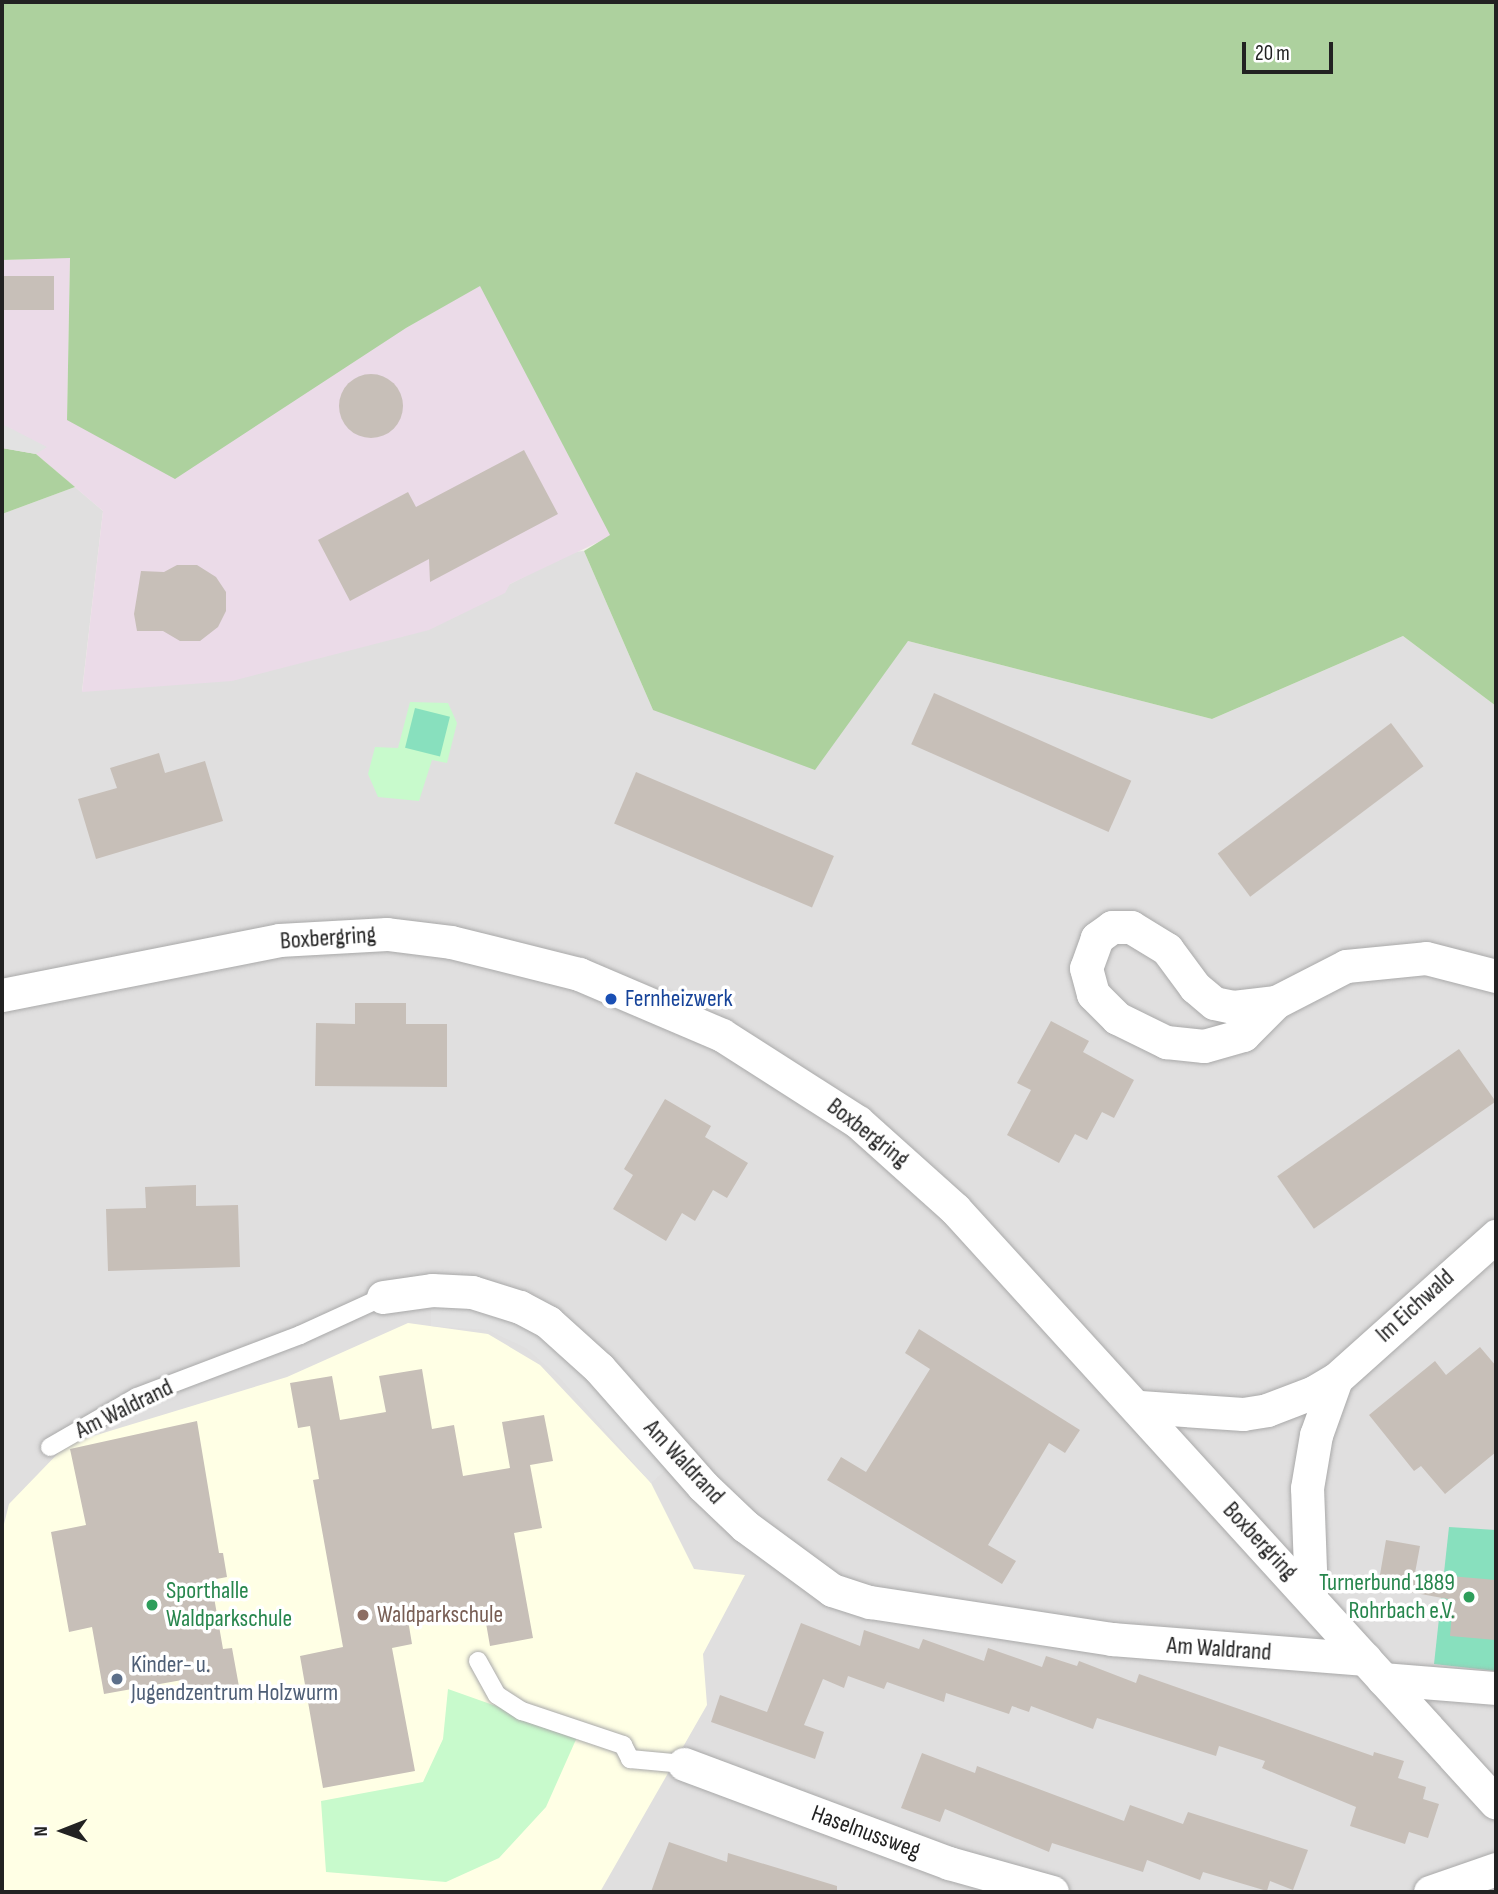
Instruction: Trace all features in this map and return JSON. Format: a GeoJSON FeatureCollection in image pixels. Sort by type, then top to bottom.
{"type":"FeatureCollection","features":[{"type":"Feature","properties":{"kind":"street"},"geometry":{"type":"LineString","coordinates":[[1276,1002],[1233,1007],[1214,1003],[1195,987],[1167,948],[1131,927],[1112,927],[1097,938],[1086,968],[1093,995],[1117,1018],[1143,1034],[1185,1046],[1225,1043],[1243,1035],[1276,1002],[1328,972],[1371,960],[1426,958],[1496,976]]}},
{"type":"Feature","properties":{"kind":"street","name":"Boxbergring"},"geometry":{"type":"LineString","coordinates":[[2,995],[279,940],[352,934],[451,942],[612,985],[747,1049],[859,1122],[974,1228],[1311,1596],[1374,1669],[1483,1772],[1496,1803]]}},
{"type":"Feature","properties":{"kind":"street","name":"Im Eichwald"},"geometry":{"type":"LineString","coordinates":[[1140,1408],[1242,1414],[1293,1401],[1336,1378],[1496,1236]]}},
{"type":"Feature","properties":{"kind":"street","name":"Am Waldrand"},"geometry":{"type":"LineString","coordinates":[[383,1297],[432,1290],[472,1292],[520,1307],[548,1322],[590,1359],[703,1486],[745,1526],[832,1590],[870,1602],[1112,1639],[1374,1669],[1496,1688]]}},
{"type":"Feature","properties":{"kind":"street","name":"Im Eichwald"},"geometry":{"type":"LineString","coordinates":[[1311,1596],[1307,1488],[1316,1435],[1336,1378]]}},
{"type":"Feature","properties":{"kind":"street","name":"Haselnussweg"},"geometry":{"type":"LineString","coordinates":[[684,1764],[949,1863],[1052,1892]]}},
{"type":"Feature","properties":{"kind":"street"},"geometry":{"type":"LineString","coordinates":[[1430,1892],[1496,1869]]}},
{"type":"Feature","properties":{"kind":"lane","name":"Am Waldrand"},"geometry":{"type":"LineString","coordinates":[[50,1447],[137,1397],[276,1345],[383,1297]]}},
{"type":"Feature","properties":{"kind":"lane"},"geometry":{"type":"LineString","coordinates":[[478,1661],[492,1688],[522,1711],[623,1745],[630,1759],[684,1764]]}},
{"type":"Feature","properties":{"kind":"shaded area"},"geometry":{"type":"Polygon","coordinates":[[[70,257],[67,420],[406,328],[480,285],[611,536],[510,584],[505,593],[429,630],[232,681],[82,692],[103,511],[36,454],[2,448],[2,260],[70,257]]]}},
{"type":"Feature","properties":{"kind":"shaded area"},"geometry":{"type":"Polygon","coordinates":[[[2,425],[47,447],[36,454],[2,448],[2,425]]]}},
{"type":"Feature","properties":{"kind":"shaded area"},"geometry":{"type":"Polygon","coordinates":[[[75,487],[103,511],[82,691],[510,584],[572,552],[584,551],[653,710],[908,641],[1212,719],[1403,636],[1496,706],[1496,1892],[2,1892],[2,514],[75,487]]]}},
{"type":"Feature","properties":{"kind":"shaded area"},"geometry":{"type":"Polygon","coordinates":[[[455,1301],[538,1327],[670,1466],[651,1483],[560,1378],[526,1348],[488,1330],[431,1326],[431,1302],[455,1301]]]}},
{"type":"Feature","properties":{"kind":"shaded area","name":"Waldparkschule"},"geometry":{"type":"Polygon","coordinates":[[[408,1323],[488,1334],[540,1365],[651,1483],[694,1569],[745,1575],[703,1654],[707,1705],[600,1892],[2,1892],[2,1532],[9,1504],[67,1444],[287,1377],[408,1323]]]}},
{"type":"Feature","properties":{"kind":"green space"},"geometry":{"type":"Polygon","coordinates":[[[2,2],[1496,2],[1496,706],[1403,636],[1212,719],[908,641],[815,770],[653,710],[584,551],[610,535],[480,286],[406,328],[175,479],[67,420],[70,258],[2,260],[2,2]]]}},
{"type":"Feature","properties":{"kind":"green space"},"geometry":{"type":"Polygon","coordinates":[[[2,448],[36,454],[75,487],[2,514],[2,448]]]}},
{"type":"Feature","properties":{"kind":"green space"},"geometry":{"type":"Polygon","coordinates":[[[410,702],[448,703],[457,723],[447,763],[432,760],[419,801],[378,797],[368,774],[375,747],[398,748],[410,702]]]}},
{"type":"Feature","properties":{"kind":"green space"},"geometry":{"type":"Polygon","coordinates":[[[415,708],[450,717],[440,756],[405,748],[415,708]]]}},
{"type":"Feature","properties":{"kind":"green space","name":"Turnerbund 1889 Rohrbach e.V."},"geometry":{"type":"Polygon","coordinates":[[[1449,1527],[1496,1530],[1496,1671],[1434,1664],[1449,1527]]]}},
{"type":"Feature","properties":{"kind":"green space"},"geometry":{"type":"Polygon","coordinates":[[[448,1689],[578,1735],[546,1807],[499,1858],[446,1882],[326,1872],[321,1801],[423,1782],[443,1739],[448,1689]]]}},
{"type":"Feature","properties":{"kind":"building"},"geometry":{"type":"Polygon","coordinates":[[[2,276],[54,276],[54,310],[2,310],[2,276]]]}},
{"type":"Feature","properties":{"kind":"building"},"geometry":{"type":"Polygon","coordinates":[[[365,374],[377,374],[394,383],[401,394],[401,418],[394,429],[377,438],[365,438],[353,433],[344,424],[339,412],[339,400],[344,388],[353,379],[365,374]]]}},
{"type":"Feature","properties":{"kind":"building"},"geometry":{"type":"Polygon","coordinates":[[[524,450],[558,514],[430,582],[429,559],[350,601],[318,540],[408,492],[416,507],[524,450]]]}},
{"type":"Feature","properties":{"kind":"building"},"geometry":{"type":"Polygon","coordinates":[[[177,565],[197,565],[216,577],[226,592],[226,611],[218,627],[200,641],[180,641],[163,631],[137,631],[134,614],[141,571],[164,572],[177,565]]]}},
{"type":"Feature","properties":{"kind":"building"},"geometry":{"type":"Polygon","coordinates":[[[934,693],[1131,781],[1109,832],[911,744],[934,693]]]}},
{"type":"Feature","properties":{"kind":"building"},"geometry":{"type":"Polygon","coordinates":[[[1391,723],[1423,766],[1250,897],[1218,854],[1391,723]]]}},
{"type":"Feature","properties":{"kind":"building"},"geometry":{"type":"Polygon","coordinates":[[[159,753],[165,773],[205,761],[223,821],[96,859],[78,799],[117,788],[110,768],[159,753]]]}},
{"type":"Feature","properties":{"kind":"building"},"geometry":{"type":"Polygon","coordinates":[[[636,772],[834,856],[812,908],[614,824],[636,772]]]}},
{"type":"Feature","properties":{"kind":"building"},"geometry":{"type":"Polygon","coordinates":[[[355,1003],[406,1003],[406,1024],[447,1024],[447,1087],[315,1086],[316,1023],[355,1024],[355,1003]]]}},
{"type":"Feature","properties":{"kind":"building"},"geometry":{"type":"Polygon","coordinates":[[[1051,1021],[1089,1041],[1083,1052],[1134,1080],[1114,1118],[1102,1112],[1087,1140],[1075,1134],[1059,1163],[1007,1135],[1031,1090],[1017,1083],[1051,1021]]]}},
{"type":"Feature","properties":{"kind":"building"},"geometry":{"type":"Polygon","coordinates":[[[1459,1049],[1496,1101],[1314,1229],[1277,1176],[1459,1049]]]}},
{"type":"Feature","properties":{"kind":"building"},"geometry":{"type":"Polygon","coordinates":[[[665,1099],[711,1126],[705,1137],[748,1163],[727,1198],[713,1190],[695,1221],[682,1213],[666,1241],[613,1209],[633,1175],[624,1169],[665,1099]]]}},
{"type":"Feature","properties":{"kind":"building"},"geometry":{"type":"Polygon","coordinates":[[[196,1185],[196,1206],[238,1205],[240,1267],[108,1271],[106,1209],[146,1208],[145,1187],[196,1185]]]}},
{"type":"Feature","properties":{"kind":"building"},"geometry":{"type":"Polygon","coordinates":[[[919,1329],[1080,1430],[1065,1453],[1049,1443],[988,1545],[1016,1561],[1002,1584],[827,1480],[841,1457],[866,1472],[930,1369],[905,1353],[919,1329]]]}},
{"type":"Feature","properties":{"kind":"building"},"geometry":{"type":"Polygon","coordinates":[[[1480,1347],[1496,1366],[1496,1452],[1445,1494],[1421,1466],[1414,1471],[1369,1415],[1435,1361],[1446,1375],[1480,1347]]]}},
{"type":"Feature","properties":{"kind":"building"},"geometry":{"type":"Polygon","coordinates":[[[422,1369],[432,1429],[454,1425],[463,1476],[510,1468],[502,1422],[544,1415],[553,1461],[530,1465],[542,1528],[514,1533],[533,1638],[490,1646],[483,1606],[408,1620],[412,1644],[392,1648],[415,1771],[323,1788],[300,1656],[343,1647],[313,1480],[319,1479],[310,1426],[298,1428],[290,1383],[332,1376],[340,1420],[386,1412],[379,1376],[422,1369]]]}},
{"type":"Feature","properties":{"kind":"building","name":"Sporthalle Waldparkschule"},"geometry":{"type":"Polygon","coordinates":[[[197,1421],[219,1553],[223,1553],[227,1577],[211,1580],[223,1649],[232,1648],[240,1692],[186,1702],[182,1680],[104,1694],[92,1627],[69,1632],[51,1532],[86,1525],[70,1449],[197,1421]]]}},
{"type":"Feature","properties":{"kind":"building"},"geometry":{"type":"Polygon","coordinates":[[[1386,1540],[1420,1546],[1415,1573],[1496,1580],[1496,1640],[1450,1636],[1453,1600],[1378,1586],[1386,1540]]]}},
{"type":"Feature","properties":{"kind":"building"},"geometry":{"type":"Polygon","coordinates":[[[801,1623],[860,1646],[864,1630],[919,1649],[923,1639],[984,1661],[988,1648],[1042,1667],[1046,1656],[1077,1666],[1079,1661],[1136,1683],[1139,1674],[1373,1756],[1374,1752],[1404,1761],[1398,1778],[1426,1787],[1423,1799],[1439,1804],[1428,1838],[1409,1832],[1405,1844],[1350,1826],[1356,1807],[1262,1768],[1265,1761],[1219,1746],[1216,1756],[1097,1718],[1093,1729],[1031,1706],[1029,1712],[1012,1706],[1009,1714],[946,1693],[944,1702],[887,1682],[884,1689],[848,1676],[844,1688],[823,1679],[804,1725],[824,1732],[815,1759],[711,1722],[720,1695],[767,1712],[801,1623]]]}},
{"type":"Feature","properties":{"kind":"building"},"geometry":{"type":"Polygon","coordinates":[[[922,1753],[975,1773],[977,1766],[1124,1821],[1130,1805],[1183,1824],[1188,1812],[1308,1850],[1293,1890],[1270,1881],[1267,1891],[1203,1872],[1200,1880],[1147,1860],[1143,1872],[1052,1843],[1049,1852],[945,1809],[940,1822],[901,1808],[922,1753]]]}},
{"type":"Feature","properties":{"kind":"building"},"geometry":{"type":"Polygon","coordinates":[[[669,1842],[727,1862],[728,1853],[837,1886],[837,1892],[651,1892],[669,1842]]]}},
{"type":"Feature","properties":{"kind":"place","name":"Fernheizwerk"},"geometry":{"type":"Point","coordinates":[611,999]}},
{"type":"Feature","properties":{"kind":"place","name":"Turnerbund 1889 Rohrbach e.V."},"geometry":{"type":"Point","coordinates":[1469,1597]}},
{"type":"Feature","properties":{"kind":"place","name":"Sporthalle Waldparkschule"},"geometry":{"type":"Point","coordinates":[152,1605]}},
{"type":"Feature","properties":{"kind":"place","name":"Waldparkschule"},"geometry":{"type":"Point","coordinates":[363,1615]}},
{"type":"Feature","properties":{"kind":"place","name":"Kinder- u. Jugendzentrum Holzwurm"},"geometry":{"type":"Point","coordinates":[117,1679]}}]}
